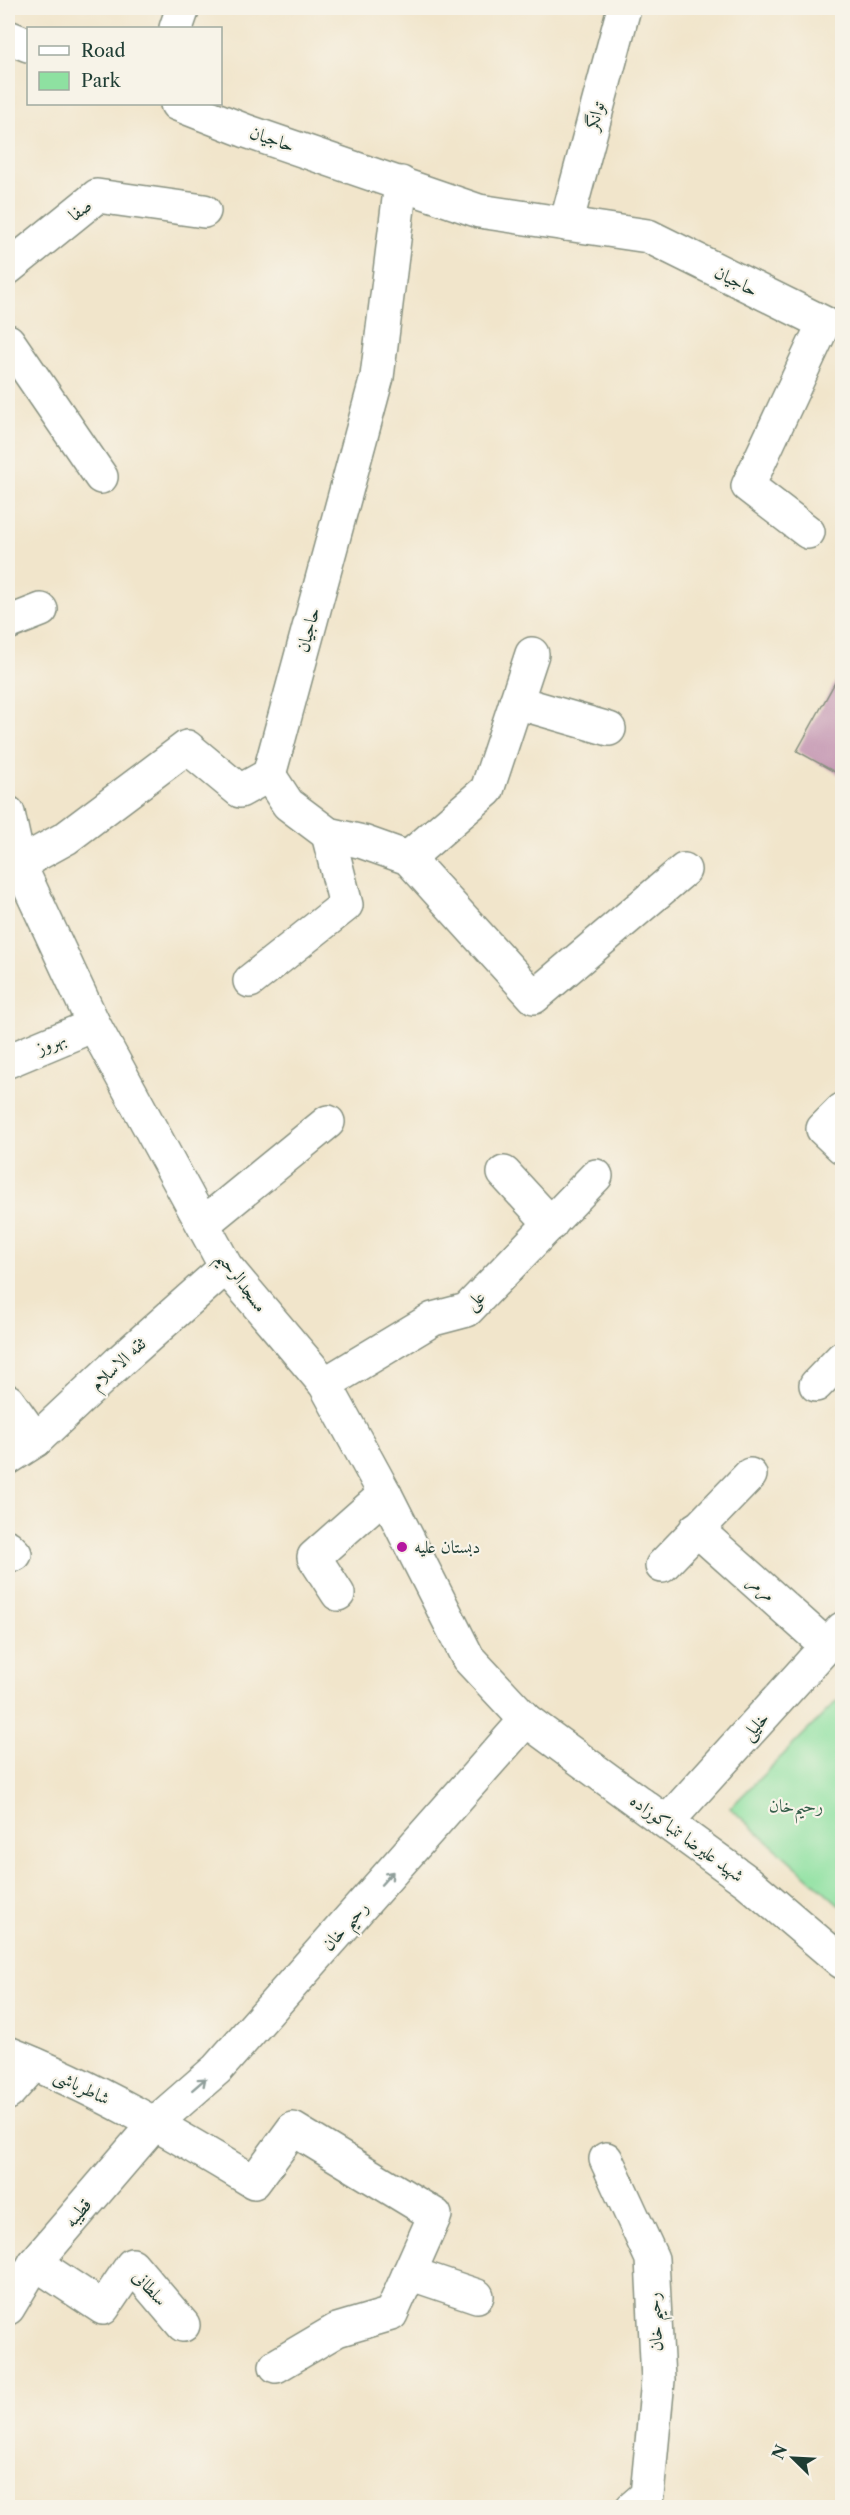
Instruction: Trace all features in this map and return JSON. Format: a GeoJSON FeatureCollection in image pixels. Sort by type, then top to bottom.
{"type":"FeatureCollection","features":[{"type":"Feature","properties":{"kind":"street"},"geometry":{"type":"LineString","coordinates":[[176,27],[183,8]]}},
{"type":"Feature","properties":{"kind":"street","name":"توانگر"},"geometry":{"type":"LineString","coordinates":[[566,224],[624,8]]}},
{"type":"Feature","properties":{"kind":"street","name":"حاجیان"},"geometry":{"type":"LineString","coordinates":[[180,105],[246,131],[479,211],[648,236],[824,323],[748,486],[808,532]]}},
{"type":"Feature","properties":{"kind":"street","name":"حاجیان"},"geometry":{"type":"LineString","coordinates":[[269,775],[377,377],[401,183]]}},
{"type":"Feature","properties":{"kind":"street","name":"صفا"},"geometry":{"type":"LineString","coordinates":[[8,268],[97,196],[204,211]]}},
{"type":"Feature","properties":{"kind":"street"},"geometry":{"type":"LineString","coordinates":[[8,341],[101,477]]}},
{"type":"Feature","properties":{"kind":"street"},"geometry":{"type":"LineString","coordinates":[[8,623],[41,610]]}},
{"type":"Feature","properties":{"kind":"street"},"geometry":{"type":"LineString","coordinates":[[408,858],[487,790],[532,654]]}},
{"type":"Feature","properties":{"kind":"street"},"geometry":{"type":"LineString","coordinates":[[516,702],[609,729]]}},
{"type":"Feature","properties":{"kind":"street"},"geometry":{"type":"LineString","coordinates":[[19,864],[66,838],[187,747],[240,791],[269,775],[288,804],[328,834],[363,842],[408,858],[534,997],[684,870]]}},
{"type":"Feature","properties":{"kind":"street","name":"مسجدالرحیم"},"geometry":{"type":"LineString","coordinates":[[8,813],[19,864],[94,1024],[226,1267],[325,1384],[385,1494],[468,1658],[526,1720]]}},
{"type":"Feature","properties":{"kind":"street"},"geometry":{"type":"LineString","coordinates":[[250,981],[346,905],[328,834]]}},
{"type":"Feature","properties":{"kind":"street","name":"بهروز"},"geometry":{"type":"LineString","coordinates":[[8,1061],[94,1024]]}},
{"type":"Feature","properties":{"kind":"street"},"geometry":{"type":"LineString","coordinates":[[843,1110],[823,1129],[843,1147]]}},
{"type":"Feature","properties":{"kind":"street"},"geometry":{"type":"LineString","coordinates":[[203,1224],[328,1122]]}},
{"type":"Feature","properties":{"kind":"street"},"geometry":{"type":"LineString","coordinates":[[504,1173],[551,1224]]}},
{"type":"Feature","properties":{"kind":"street","name":"علی"},"geometry":{"type":"LineString","coordinates":[[325,1384],[433,1319],[467,1310],[596,1176]]}},
{"type":"Feature","properties":{"kind":"street","name":"ثقه الاسلام"},"geometry":{"type":"LineString","coordinates":[[8,1458],[36,1440],[226,1267]]}},
{"type":"Feature","properties":{"kind":"street"},"geometry":{"type":"LineString","coordinates":[[816,1385],[843,1358]]}},
{"type":"Feature","properties":{"kind":"street"},"geometry":{"type":"LineString","coordinates":[[8,1401],[36,1440]]}},
{"type":"Feature","properties":{"kind":"street"},"geometry":{"type":"LineString","coordinates":[[662,1566],[750,1475]]}},
{"type":"Feature","properties":{"kind":"street"},"geometry":{"type":"LineString","coordinates":[[338,1594],[314,1557],[385,1494]]}},
{"type":"Feature","properties":{"kind":"street","name":"مرمر"},"geometry":{"type":"LineString","coordinates":[[696,1529],[835,1638]]}},
{"type":"Feature","properties":{"kind":"street","name":"خلیلی"},"geometry":{"type":"LineString","coordinates":[[667,1822],[835,1638]]}},
{"type":"Feature","properties":{"kind":"street","name":"شهید علیرضا تنباکوزاده"},"geometry":{"type":"LineString","coordinates":[[526,1720],[748,1882],[843,1962]]}},
{"type":"Feature","properties":{"kind":"street","name":"رحیم خان"},"geometry":{"type":"LineString","coordinates":[[155,2123],[217,2069],[526,1720]]}},
{"type":"Feature","properties":{"kind":"street"},"geometry":{"type":"LineString","coordinates":[[8,2093],[21,2058]]}},
{"type":"Feature","properties":{"kind":"street","name":"شاطرباشی"},"geometry":{"type":"LineString","coordinates":[[21,2058],[155,2123],[254,2182],[293,2129],[435,2215],[409,2273]]}},
{"type":"Feature","properties":{"kind":"street","name":"قطیبه"},"geometry":{"type":"LineString","coordinates":[[8,2308],[35,2263],[155,2123]]}},
{"type":"Feature","properties":{"kind":"street","name":"رحیم خان"},"geometry":{"type":"LineString","coordinates":[[606,2159],[652,2259],[658,2380],[648,2503]]}},
{"type":"Feature","properties":{"kind":"street","name":"سلطانی"},"geometry":{"type":"LineString","coordinates":[[35,2263],[103,2308],[132,2265],[183,2325]]}},
{"type":"Feature","properties":{"kind":"street"},"geometry":{"type":"LineString","coordinates":[[276,2366],[337,2330],[391,2314],[409,2273],[477,2296]]}},
{"type":"Feature","properties":{"kind":"green space","name":"رحیم‌خان"},"geometry":{"type":"Polygon","coordinates":[[[837,1701],[842,1704],[842,1907],[730,1808],[837,1701]]]}},
{"type":"Feature","properties":{"kind":"building"},"geometry":{"type":"Polygon","coordinates":[[[842,670],[842,776],[797,751],[842,670]]]}},
{"type":"Feature","properties":{"kind":"place","name":"دبستان علیه"},"geometry":{"type":"Point","coordinates":[402,1547]}}]}
